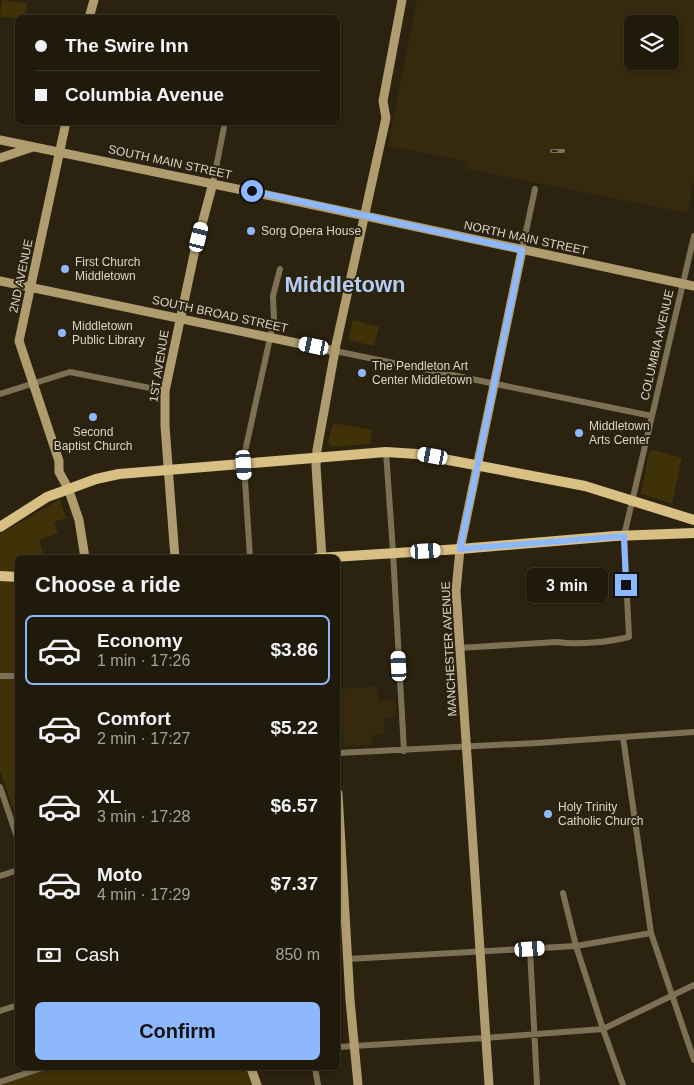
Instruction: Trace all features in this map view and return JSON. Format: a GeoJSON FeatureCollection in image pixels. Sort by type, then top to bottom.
{"type":"FeatureCollection","features":[{"type":"Feature","properties":{"kind":"main road"},"geometry":{"type":"LineString","coordinates":[[0,527],[47,496],[68,488],[119,474],[386,452],[417,454],[585,486],[694,520]]}},
{"type":"Feature","properties":{"kind":"main road"},"geometry":{"type":"LineString","coordinates":[[0,534],[11,520]]}},
{"type":"Feature","properties":{"kind":"main road"},"geometry":{"type":"LineString","coordinates":[[340,556],[694,533]]}},
{"type":"Feature","properties":{"kind":"main road"},"geometry":{"type":"LineString","coordinates":[[2,575],[15,577]]}},
{"type":"Feature","properties":{"kind":"street"},"geometry":{"type":"LineString","coordinates":[[90,15],[94,0]]}},
{"type":"Feature","properties":{"kind":"street"},"geometry":{"type":"LineString","coordinates":[[322,555],[316,459],[335,350],[386,118],[384,99],[402,0]]}},
{"type":"Feature","properties":{"kind":"street","name":"2ND AVENUE"},"geometry":{"type":"LineString","coordinates":[[65,125],[19,341],[59,461],[65,466],[68,488],[81,527],[85,555]]}},
{"type":"Feature","properties":{"kind":"street","name":"1ST AVENUE"},"geometry":{"type":"LineString","coordinates":[[175,555],[170,470],[165,426],[165,391],[224,125]]}},
{"type":"Feature","properties":{"kind":"street","name":"SOUTH MAIN STREET"},"geometry":{"type":"LineString","coordinates":[[0,140],[365,216]]}},
{"type":"Feature","properties":{"kind":"street"},"geometry":{"type":"LineString","coordinates":[[0,158],[34,147]]}},
{"type":"Feature","properties":{"kind":"street","name":"MANCHESTER AVENUE"},"geometry":{"type":"LineString","coordinates":[[489,1085],[456,591],[460,549],[535,189]]}},
{"type":"Feature","properties":{"kind":"street","name":"NORTH MAIN STREET"},"geometry":{"type":"LineString","coordinates":[[365,216],[694,286]]}},
{"type":"Feature","properties":{"kind":"street","name":"COLUMBIA AVENUE"},"geometry":{"type":"LineString","coordinates":[[459,648],[557,642],[567,644],[619,640],[629,637],[624,536],[694,236]]}},
{"type":"Feature","properties":{"kind":"street"},"geometry":{"type":"LineString","coordinates":[[250,555],[244,465],[274,320],[273,296],[280,269]]}},
{"type":"Feature","properties":{"kind":"street","name":"SOUTH BROAD STREET"},"geometry":{"type":"LineString","coordinates":[[0,281],[494,385],[652,416]]}},
{"type":"Feature","properties":{"kind":"street"},"geometry":{"type":"LineString","coordinates":[[0,394],[70,372],[165,391]]}},
{"type":"Feature","properties":{"kind":"street"},"geometry":{"type":"LineString","coordinates":[[386,452],[404,750]]}},
{"type":"Feature","properties":{"kind":"street"},"geometry":{"type":"LineString","coordinates":[[0,676],[15,676]]}},
{"type":"Feature","properties":{"kind":"street"},"geometry":{"type":"LineString","coordinates":[[340,753],[694,732]]}},
{"type":"Feature","properties":{"kind":"street"},"geometry":{"type":"LineString","coordinates":[[623,737],[651,933],[694,1060]]}},
{"type":"Feature","properties":{"kind":"street"},"geometry":{"type":"LineString","coordinates":[[0,787],[15,831]]}},
{"type":"Feature","properties":{"kind":"street"},"geometry":{"type":"LineString","coordinates":[[340,862],[342,924],[348,959],[358,1085]]}},
{"type":"Feature","properties":{"kind":"street"},"geometry":{"type":"LineString","coordinates":[[0,876],[15,871]]}},
{"type":"Feature","properties":{"kind":"street"},"geometry":{"type":"LineString","coordinates":[[563,893],[576,946],[623,1085]]}},
{"type":"Feature","properties":{"kind":"street"},"geometry":{"type":"LineString","coordinates":[[348,959],[576,946],[651,933]]}},
{"type":"Feature","properties":{"kind":"street"},"geometry":{"type":"LineString","coordinates":[[530,949],[537,1085]]}},
{"type":"Feature","properties":{"kind":"street"},"geometry":{"type":"LineString","coordinates":[[340,1047],[603,1029],[694,986]]}},
{"type":"Feature","properties":{"kind":"street"},"geometry":{"type":"LineString","coordinates":[[0,1011],[15,1005]]}},
{"type":"Feature","properties":{"kind":"street"},"geometry":{"type":"LineString","coordinates":[[0,1082],[36,1070]]}},
{"type":"Feature","properties":{"kind":"street"},"geometry":{"type":"LineString","coordinates":[[252,1070],[257,1085]]}},
{"type":"Feature","properties":{"kind":"street"},"geometry":{"type":"LineString","coordinates":[[315,1070],[318,1085]]}},
{"type":"Feature","properties":{"kind":"shaded area"},"geometry":{"type":"Polygon","coordinates":[[[2,0],[27,3],[25,15],[15,15],[15,19],[0,16],[2,0]]]}},
{"type":"Feature","properties":{"kind":"shaded area"},"geometry":{"type":"Polygon","coordinates":[[[417,0],[694,0],[694,182],[688,213],[467,169],[468,162],[388,146],[417,0]]]}},
{"type":"Feature","properties":{"kind":"shaded area"},"geometry":{"type":"Polygon","coordinates":[[[353,320],[379,327],[374,346],[348,340],[353,320]]]}},
{"type":"Feature","properties":{"kind":"shaded area"},"geometry":{"type":"Polygon","coordinates":[[[333,423],[372,430],[370,444],[332,447],[328,442],[333,423]]]}},
{"type":"Feature","properties":{"kind":"shaded area"},"geometry":{"type":"Polygon","coordinates":[[[654,450],[682,458],[672,504],[641,494],[649,452],[654,450]]]}},
{"type":"Feature","properties":{"kind":"shaded area"},"geometry":{"type":"Polygon","coordinates":[[[60,499],[66,518],[54,522],[58,533],[39,540],[43,555],[15,555],[15,816],[0,770],[0,534],[60,499]]]}},
{"type":"Feature","properties":{"kind":"shaded area"},"geometry":{"type":"Polygon","coordinates":[[[378,686],[378,701],[395,700],[397,717],[384,718],[385,735],[372,735],[372,745],[342,746],[340,689],[378,686]]]}},
{"type":"Feature","properties":{"kind":"shaded area"},"geometry":{"type":"Polygon","coordinates":[[[37,1070],[252,1070],[257,1085],[0,1085],[37,1070]]]}},
{"type":"Feature","properties":{"kind":"railway"},"geometry":{"type":"LineString","coordinates":[[552,151],[563,151]]}},
{"type":"Feature","properties":{"kind":"place","name":"Sorg Opera House"},"geometry":{"type":"Point","coordinates":[251,231]}},
{"type":"Feature","properties":{"kind":"place","name":"First Church Middletown"},"geometry":{"type":"Point","coordinates":[65,269]}},
{"type":"Feature","properties":{"kind":"place","name":"Middletown Public Library"},"geometry":{"type":"Point","coordinates":[62,333]}},
{"type":"Feature","properties":{"kind":"place","name":"The Pendleton Art Center Middletown"},"geometry":{"type":"Point","coordinates":[362,373]}},
{"type":"Feature","properties":{"kind":"place","name":"Second Baptist Church"},"geometry":{"type":"Point","coordinates":[93,417]}},
{"type":"Feature","properties":{"kind":"place","name":"Middletown Arts Center"},"geometry":{"type":"Point","coordinates":[579,433]}},
{"type":"Feature","properties":{"kind":"place","name":"Holy Trinity Catholic Church"},"geometry":{"type":"Point","coordinates":[548,814]}},
{"type":"Feature","properties":{"kind":"district","name":"Middletown"},"geometry":{"type":"Point","coordinates":[345,284]}},
{"type":"Feature","properties":{"kind":"route"},"geometry":{"type":"LineString","coordinates":[[252,191],[522,250],[460,549],[624,536],[626,585]]}}]}
